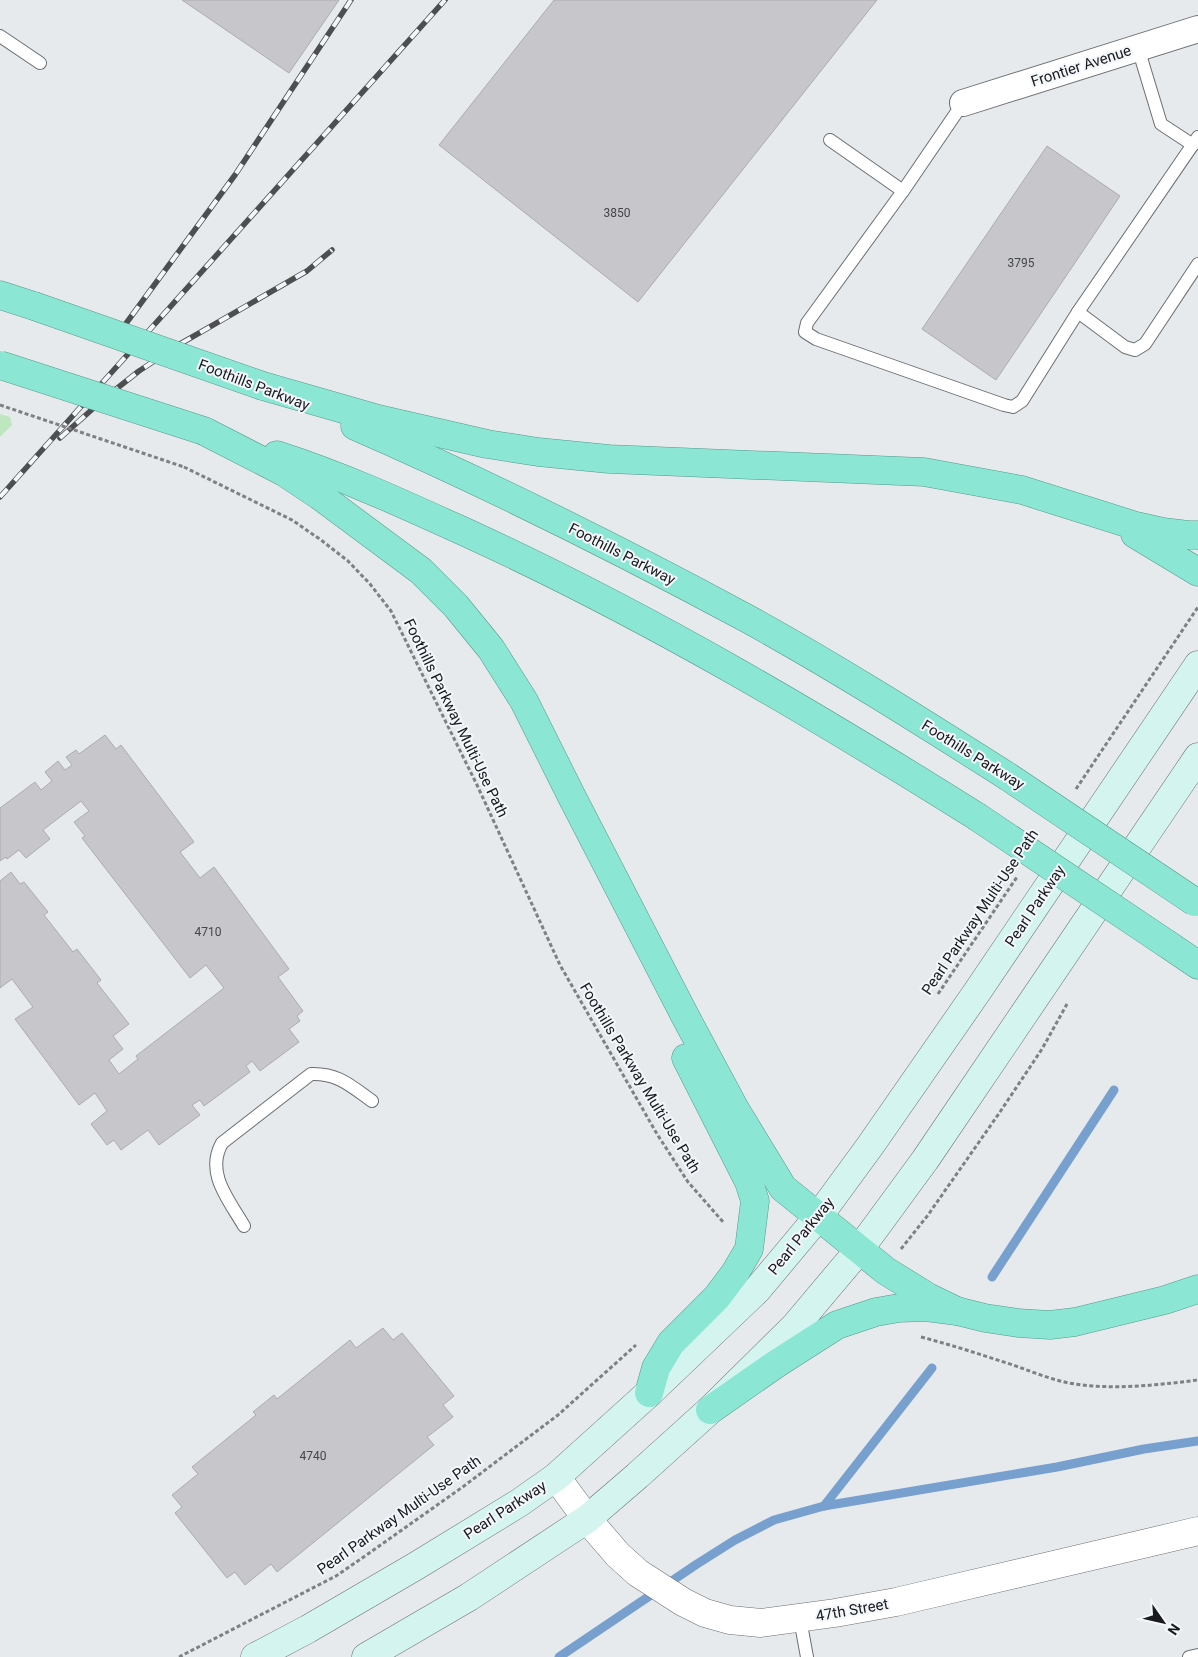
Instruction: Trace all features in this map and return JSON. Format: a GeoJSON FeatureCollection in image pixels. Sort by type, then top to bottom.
{"type":"FeatureCollection","features":[{"type":"Feature","properties":{"kind":"highway","name":"Foothills Parkway"},"geometry":{"type":"LineString","coordinates":[[0,295],[263,386],[482,485],[663,574],[822,662],[1007,776],[1196,904]]}},
{"type":"Feature","properties":{"kind":"highway"},"geometry":{"type":"LineString","coordinates":[[0,365],[290,459],[361,486],[537,566],[634,615],[786,700],[895,765],[976,816],[1198,965]]}},
{"type":"Feature","properties":{"kind":"highway"},"geometry":{"type":"LineString","coordinates":[[263,386],[378,419],[487,444],[530,451],[609,459],[924,472],[1022,490],[1136,526],[1163,532],[1198,535]]}},
{"type":"Feature","properties":{"kind":"highway"},"geometry":{"type":"LineString","coordinates":[[204,431],[284,472],[320,496],[421,571],[456,606],[492,649],[524,701],[637,924],[735,1109],[783,1188],[901,1282],[957,1311]]}},
{"type":"Feature","properties":{"kind":"highway"},"geometry":{"type":"LineString","coordinates":[[1088,511],[1158,546],[1198,572]]}},
{"type":"Feature","properties":{"kind":"highway"},"geometry":{"type":"LineString","coordinates":[[637,924],[649,986],[739,1160],[755,1201],[749,1249],[735,1273],[717,1297],[671,1343],[656,1368],[649,1393]]}},
{"type":"Feature","properties":{"kind":"highway"},"geometry":{"type":"LineString","coordinates":[[710,1410],[776,1364],[837,1325],[858,1317],[899,1308],[926,1307],[1018,1323],[1050,1325],[1075,1322],[1165,1300],[1198,1289]]}},
{"type":"Feature","properties":{"kind":"main road","name":"Pearl Parkway"},"geometry":{"type":"LineString","coordinates":[[255,1657],[308,1629],[416,1566],[520,1503],[556,1477],[649,1393],[757,1290],[818,1217],[870,1146],[977,992],[1198,665]]}},
{"type":"Feature","properties":{"kind":"main road"},"geometry":{"type":"LineString","coordinates":[[366,1657],[469,1597],[587,1519],[710,1410],[795,1326],[859,1250],[925,1160],[1198,756]]}},
{"type":"Feature","properties":{"kind":"street","name":"Frontier Avenue"},"geometry":{"type":"LineString","coordinates":[[963,103],[1198,29]]}},
{"type":"Feature","properties":{"kind":"street","name":"47th Street"},"geometry":{"type":"LineString","coordinates":[[556,1477],[587,1519],[618,1555],[638,1573],[683,1602],[705,1613],[730,1620],[761,1623],[800,1619],[896,1602],[1198,1531]]}},
{"type":"Feature","properties":{"kind":"lane"},"geometry":{"type":"LineString","coordinates":[[0,36],[40,63]]}},
{"type":"Feature","properties":{"kind":"lane"},"geometry":{"type":"LineString","coordinates":[[963,103],[903,191],[807,323],[806,332],[816,339],[1013,407],[1022,401],[1078,312],[1195,141],[1162,124],[1138,48]]}},
{"type":"Feature","properties":{"kind":"lane"},"geometry":{"type":"LineString","coordinates":[[830,140],[903,191]]}},
{"type":"Feature","properties":{"kind":"lane"},"geometry":{"type":"LineString","coordinates":[[1078,312],[1124,347],[1135,350],[1145,344],[1198,264]]}},
{"type":"Feature","properties":{"kind":"lane"},"geometry":{"type":"LineString","coordinates":[[244,1226],[218,1181],[217,1152],[222,1142],[311,1074],[324,1074],[342,1079],[372,1101]]}},
{"type":"Feature","properties":{"kind":"lane"},"geometry":{"type":"LineString","coordinates":[[800,1619],[807,1657]]}},
{"type":"Feature","properties":{"kind":"lane"},"geometry":{"type":"LineString","coordinates":[[1189,1657],[1198,1655]]}},
{"type":"Feature","properties":{"kind":"path","name":"Foothills Parkway Multi-Use Path"},"geometry":{"type":"LineString","coordinates":[[0,405],[184,467],[292,520],[348,561],[370,584],[391,611],[477,785],[560,965],[657,1134],[688,1182],[725,1223]]}},
{"type":"Feature","properties":{"kind":"path"},"geometry":{"type":"LineString","coordinates":[[1072,795],[1198,607]]}},
{"type":"Feature","properties":{"kind":"path","name":"Pearl Parkway Multi-Use Path"},"geometry":{"type":"LineString","coordinates":[[935,999],[1018,876]]}},
{"type":"Feature","properties":{"kind":"path"},"geometry":{"type":"LineString","coordinates":[[918,1336],[952,1344],[1047,1377],[1075,1384],[1144,1386],[1198,1380]]}},
{"type":"Feature","properties":{"kind":"path","name":"Pearl Parkway Multi-Use Path"},"geometry":{"type":"LineString","coordinates":[[178,1657],[336,1576],[464,1486],[546,1423]]}},
{"type":"Feature","properties":{"kind":"green space"},"geometry":{"type":"Polygon","coordinates":[[[0,414],[10,417],[12,425],[0,437],[0,414]]]}},
{"type":"Feature","properties":{"kind":"building"},"geometry":{"type":"Polygon","coordinates":[[[182,0],[339,0],[289,73],[182,0]]]}},
{"type":"Feature","properties":{"kind":"building"},"geometry":{"type":"Polygon","coordinates":[[[554,0],[877,0],[638,302],[439,145],[554,0]]]}},
{"type":"Feature","properties":{"kind":"building"},"geometry":{"type":"Polygon","coordinates":[[[1047,146],[1120,196],[996,380],[922,329],[1047,146]]]}},
{"type":"Feature","properties":{"kind":"building"},"geometry":{"type":"Polygon","coordinates":[[[105,735],[116,749],[121,745],[194,842],[180,852],[200,878],[214,867],[289,969],[278,977],[303,1011],[297,1016],[300,1021],[289,1029],[299,1042],[260,1071],[252,1061],[246,1066],[250,1072],[204,1106],[200,1100],[192,1105],[200,1115],[159,1145],[148,1130],[121,1150],[114,1140],[107,1145],[91,1124],[107,1111],[95,1093],[79,1105],[15,1019],[33,1007],[12,979],[0,988],[0,881],[11,872],[20,884],[24,882],[48,912],[44,915],[73,952],[77,949],[101,980],[97,983],[129,1024],[113,1036],[123,1049],[109,1060],[119,1074],[138,1059],[136,1056],[224,988],[206,965],[190,978],[82,838],[85,836],[74,822],[89,811],[81,801],[43,830],[50,839],[26,858],[19,850],[7,859],[6,857],[0,861],[0,808],[35,782],[41,790],[52,781],[45,772],[58,761],[65,770],[72,765],[66,757],[76,750],[79,754],[105,735]]]}},
{"type":"Feature","properties":{"kind":"building"},"geometry":{"type":"Polygon","coordinates":[[[383,1328],[393,1340],[402,1333],[454,1396],[443,1405],[453,1417],[427,1437],[434,1445],[277,1572],[271,1564],[245,1585],[235,1572],[227,1578],[175,1513],[182,1507],[172,1495],[198,1474],[192,1467],[256,1415],[253,1412],[274,1395],[277,1399],[350,1340],[356,1348],[383,1328]]]}},
{"type":"Feature","properties":{"kind":"waterway"},"geometry":{"type":"LineString","coordinates":[[992,1277],[1114,1090]]}},
{"type":"Feature","properties":{"kind":"waterway"},"geometry":{"type":"LineString","coordinates":[[824,1506],[932,1368]]}},
{"type":"Feature","properties":{"kind":"waterway"},"geometry":{"type":"LineString","coordinates":[[559,1657],[697,1564],[735,1540],[774,1520],[824,1506],[1198,1441]]}},
{"type":"Feature","properties":{"kind":"railway"},"geometry":{"type":"LineString","coordinates":[[119,333],[235,175],[351,0]]}},
{"type":"Feature","properties":{"kind":"railway"},"geometry":{"type":"LineString","coordinates":[[0,497],[445,0]]}},
{"type":"Feature","properties":{"kind":"railway"},"geometry":{"type":"LineString","coordinates":[[60,438],[106,397],[139,371],[180,344],[307,271],[332,250]]}}]}
